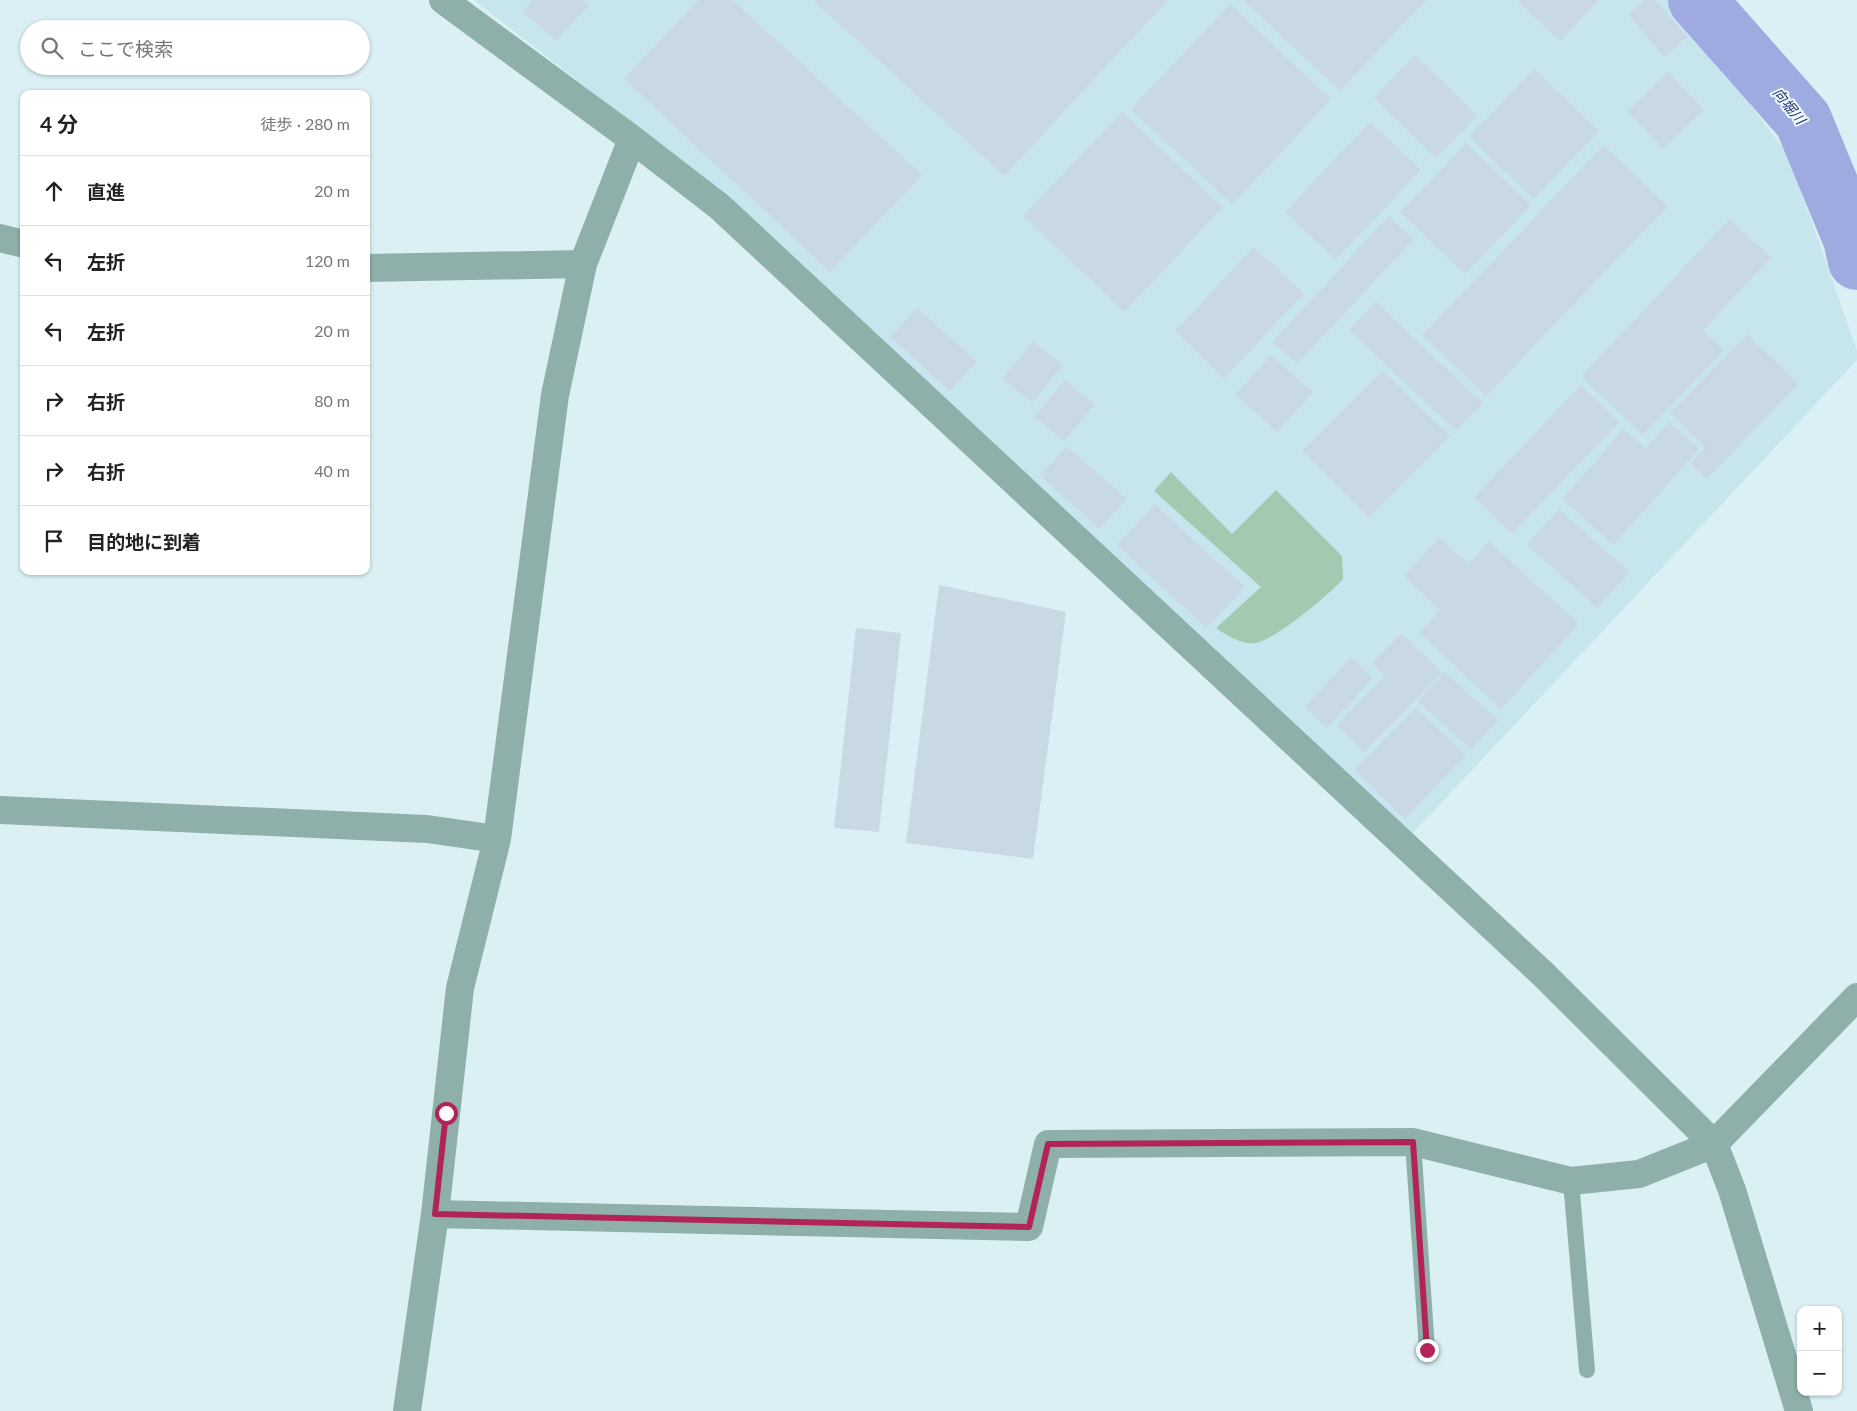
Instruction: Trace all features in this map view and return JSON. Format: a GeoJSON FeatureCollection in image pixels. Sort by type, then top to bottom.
{"type":"FeatureCollection","features":[{"type":"Feature","properties":{"kind":"street"},"geometry":{"type":"LineString","coordinates":[[443,0],[632,138],[720,206],[1543,974],[1714,1144],[1732,1190],[1799,1411]]}},
{"type":"Feature","properties":{"kind":"street"},"geometry":{"type":"LineString","coordinates":[[407,1411],[435,1214],[460,988],[497,839],[555,395],[582,264],[632,138]]}},
{"type":"Feature","properties":{"kind":"street"},"geometry":{"type":"LineString","coordinates":[[0,238],[20,243]]}},
{"type":"Feature","properties":{"kind":"street"},"geometry":{"type":"LineString","coordinates":[[370,268],[582,264]]}},
{"type":"Feature","properties":{"kind":"street"},"geometry":{"type":"LineString","coordinates":[[0,810],[427,829],[497,839]]}},
{"type":"Feature","properties":{"kind":"street"},"geometry":{"type":"LineString","coordinates":[[435,1214],[1029,1227],[1048,1144],[1413,1142],[1571,1181],[1639,1174],[1714,1144],[1857,997]]}},
{"type":"Feature","properties":{"kind":"lane"},"geometry":{"type":"LineString","coordinates":[[1413,1142],[1427,1350]]}},
{"type":"Feature","properties":{"kind":"lane"},"geometry":{"type":"LineString","coordinates":[[1571,1181],[1587,1370]]}},
{"type":"Feature","properties":{"kind":"shaded area"},"geometry":{"type":"Polygon","coordinates":[[[474,0],[1674,0],[1789,157],[1857,351],[1857,360],[1411,835],[641,130],[474,0]]]}},
{"type":"Feature","properties":{"kind":"green space"},"geometry":{"type":"Polygon","coordinates":[[[1171,472],[1232,534],[1276,490],[1342,556],[1343,579],[1302,616],[1265,640],[1256,643],[1245,643],[1225,634],[1216,628],[1261,587],[1154,491],[1171,472]]]}},
{"type":"Feature","properties":{"kind":"building"},"geometry":{"type":"Polygon","coordinates":[[[533,0],[583,0],[589,5],[556,41],[523,12],[533,0]]]}},
{"type":"Feature","properties":{"kind":"building"},"geometry":{"type":"Polygon","coordinates":[[[698,0],[733,0],[922,175],[830,272],[624,79],[698,0]]]}},
{"type":"Feature","properties":{"kind":"building"},"geometry":{"type":"Polygon","coordinates":[[[813,0],[1168,0],[1004,176],[813,0]]]}},
{"type":"Feature","properties":{"kind":"building"},"geometry":{"type":"Polygon","coordinates":[[[1243,0],[1426,0],[1340,91],[1243,0]]]}},
{"type":"Feature","properties":{"kind":"building"},"geometry":{"type":"Polygon","coordinates":[[[1517,0],[1599,0],[1560,41],[1517,0]]]}},
{"type":"Feature","properties":{"kind":"building"},"geometry":{"type":"Polygon","coordinates":[[[1645,0],[1656,0],[1687,37],[1664,57],[1628,14],[1645,0]]]}},
{"type":"Feature","properties":{"kind":"building"},"geometry":{"type":"Polygon","coordinates":[[[1230,4],[1331,99],[1232,205],[1131,109],[1230,4]]]}},
{"type":"Feature","properties":{"kind":"building"},"geometry":{"type":"Polygon","coordinates":[[[1415,55],[1477,116],[1436,158],[1374,98],[1415,55]]]}},
{"type":"Feature","properties":{"kind":"building"},"geometry":{"type":"Polygon","coordinates":[[[1534,69],[1599,131],[1534,199],[1469,137],[1534,69]]]}},
{"type":"Feature","properties":{"kind":"building"},"geometry":{"type":"Polygon","coordinates":[[[1668,72],[1704,110],[1663,149],[1627,111],[1668,72]]]}},
{"type":"Feature","properties":{"kind":"building"},"geometry":{"type":"Polygon","coordinates":[[[1122,112],[1223,207],[1124,312],[1023,216],[1122,112]]]}},
{"type":"Feature","properties":{"kind":"building"},"geometry":{"type":"Polygon","coordinates":[[[1370,122],[1421,170],[1335,260],[1285,212],[1370,122]]]}},
{"type":"Feature","properties":{"kind":"building"},"geometry":{"type":"Polygon","coordinates":[[[1466,143],[1531,205],[1465,274],[1400,212],[1466,143]]]}},
{"type":"Feature","properties":{"kind":"building"},"geometry":{"type":"Polygon","coordinates":[[[1604,145],[1668,206],[1486,396],[1422,335],[1604,145]]]}},
{"type":"Feature","properties":{"kind":"building"},"geometry":{"type":"Polygon","coordinates":[[[1389,216],[1414,239],[1297,364],[1272,342],[1389,216]]]}},
{"type":"Feature","properties":{"kind":"building"},"geometry":{"type":"Polygon","coordinates":[[[1730,219],[1771,258],[1703,330],[1724,350],[1643,435],[1581,376],[1730,219]]]}},
{"type":"Feature","properties":{"kind":"building"},"geometry":{"type":"Polygon","coordinates":[[[1254,247],[1304,294],[1224,378],[1175,331],[1254,247]]]}},
{"type":"Feature","properties":{"kind":"building"},"geometry":{"type":"Polygon","coordinates":[[[1376,302],[1483,403],[1456,431],[1349,330],[1376,302]]]}},
{"type":"Feature","properties":{"kind":"building"},"geometry":{"type":"Polygon","coordinates":[[[917,308],[977,361],[950,391],[890,337],[917,308]]]}},
{"type":"Feature","properties":{"kind":"building"},"geometry":{"type":"Polygon","coordinates":[[[1747,334],[1799,384],[1706,479],[1690,463],[1706,448],[1670,413],[1747,334]]]}},
{"type":"Feature","properties":{"kind":"building"},"geometry":{"type":"Polygon","coordinates":[[[1033,341],[1063,365],[1032,403],[1002,379],[1033,341]]]}},
{"type":"Feature","properties":{"kind":"building"},"geometry":{"type":"Polygon","coordinates":[[[1271,355],[1313,392],[1277,432],[1235,395],[1271,355]]]}},
{"type":"Feature","properties":{"kind":"building"},"geometry":{"type":"Polygon","coordinates":[[[1383,370],[1450,436],[1369,518],[1302,451],[1383,370]]]}},
{"type":"Feature","properties":{"kind":"building"},"geometry":{"type":"Polygon","coordinates":[[[1065,380],[1095,404],[1064,441],[1034,417],[1065,380]]]}},
{"type":"Feature","properties":{"kind":"building"},"geometry":{"type":"Polygon","coordinates":[[[1581,385],[1619,422],[1512,534],[1474,497],[1581,385]]]}},
{"type":"Feature","properties":{"kind":"building"},"geometry":{"type":"Polygon","coordinates":[[[1669,422],[1699,449],[1613,545],[1562,499],[1624,429],[1646,448],[1669,422]]]}},
{"type":"Feature","properties":{"kind":"building"},"geometry":{"type":"Polygon","coordinates":[[[1067,446],[1127,499],[1099,529],[1040,475],[1067,446]]]}},
{"type":"Feature","properties":{"kind":"building"},"geometry":{"type":"Polygon","coordinates":[[[1155,504],[1245,587],[1206,628],[1117,545],[1155,504]]]}},
{"type":"Feature","properties":{"kind":"building"},"geometry":{"type":"Polygon","coordinates":[[[1559,509],[1630,572],[1597,608],[1527,545],[1559,509]]]}},
{"type":"Feature","properties":{"kind":"building"},"geometry":{"type":"Polygon","coordinates":[[[1439,537],[1469,564],[1489,541],[1579,624],[1501,709],[1419,633],[1440,610],[1404,576],[1439,537]]]}},
{"type":"Feature","properties":{"kind":"building"},"geometry":{"type":"Polygon","coordinates":[[[939,585],[1066,612],[1033,859],[906,843],[939,585]]]}},
{"type":"Feature","properties":{"kind":"building"},"geometry":{"type":"Polygon","coordinates":[[[856,628],[901,633],[879,832],[834,828],[856,628]]]}},
{"type":"Feature","properties":{"kind":"building"},"geometry":{"type":"Polygon","coordinates":[[[1401,633],[1442,673],[1364,752],[1337,725],[1385,676],[1372,662],[1401,633]]]}},
{"type":"Feature","properties":{"kind":"building"},"geometry":{"type":"Polygon","coordinates":[[[1351,657],[1373,678],[1327,728],[1305,707],[1351,657]]]}},
{"type":"Feature","properties":{"kind":"building"},"geometry":{"type":"Polygon","coordinates":[[[1445,672],[1498,720],[1471,750],[1418,701],[1445,672]]]}},
{"type":"Feature","properties":{"kind":"building"},"geometry":{"type":"Polygon","coordinates":[[[1416,707],[1466,755],[1405,819],[1354,770],[1416,707]]]}},
{"type":"Feature","properties":{"kind":"waterway","name":"向堀川"},"geometry":{"type":"LineString","coordinates":[[1697,0],[1803,120],[1852,239],[1857,261]]}},
{"type":"Feature","properties":{"kind":"route"},"geometry":{"type":"LineString","coordinates":[[446,1113],[435,1214],[1029,1227],[1048,1144],[1413,1142],[1427,1350]]}}]}
